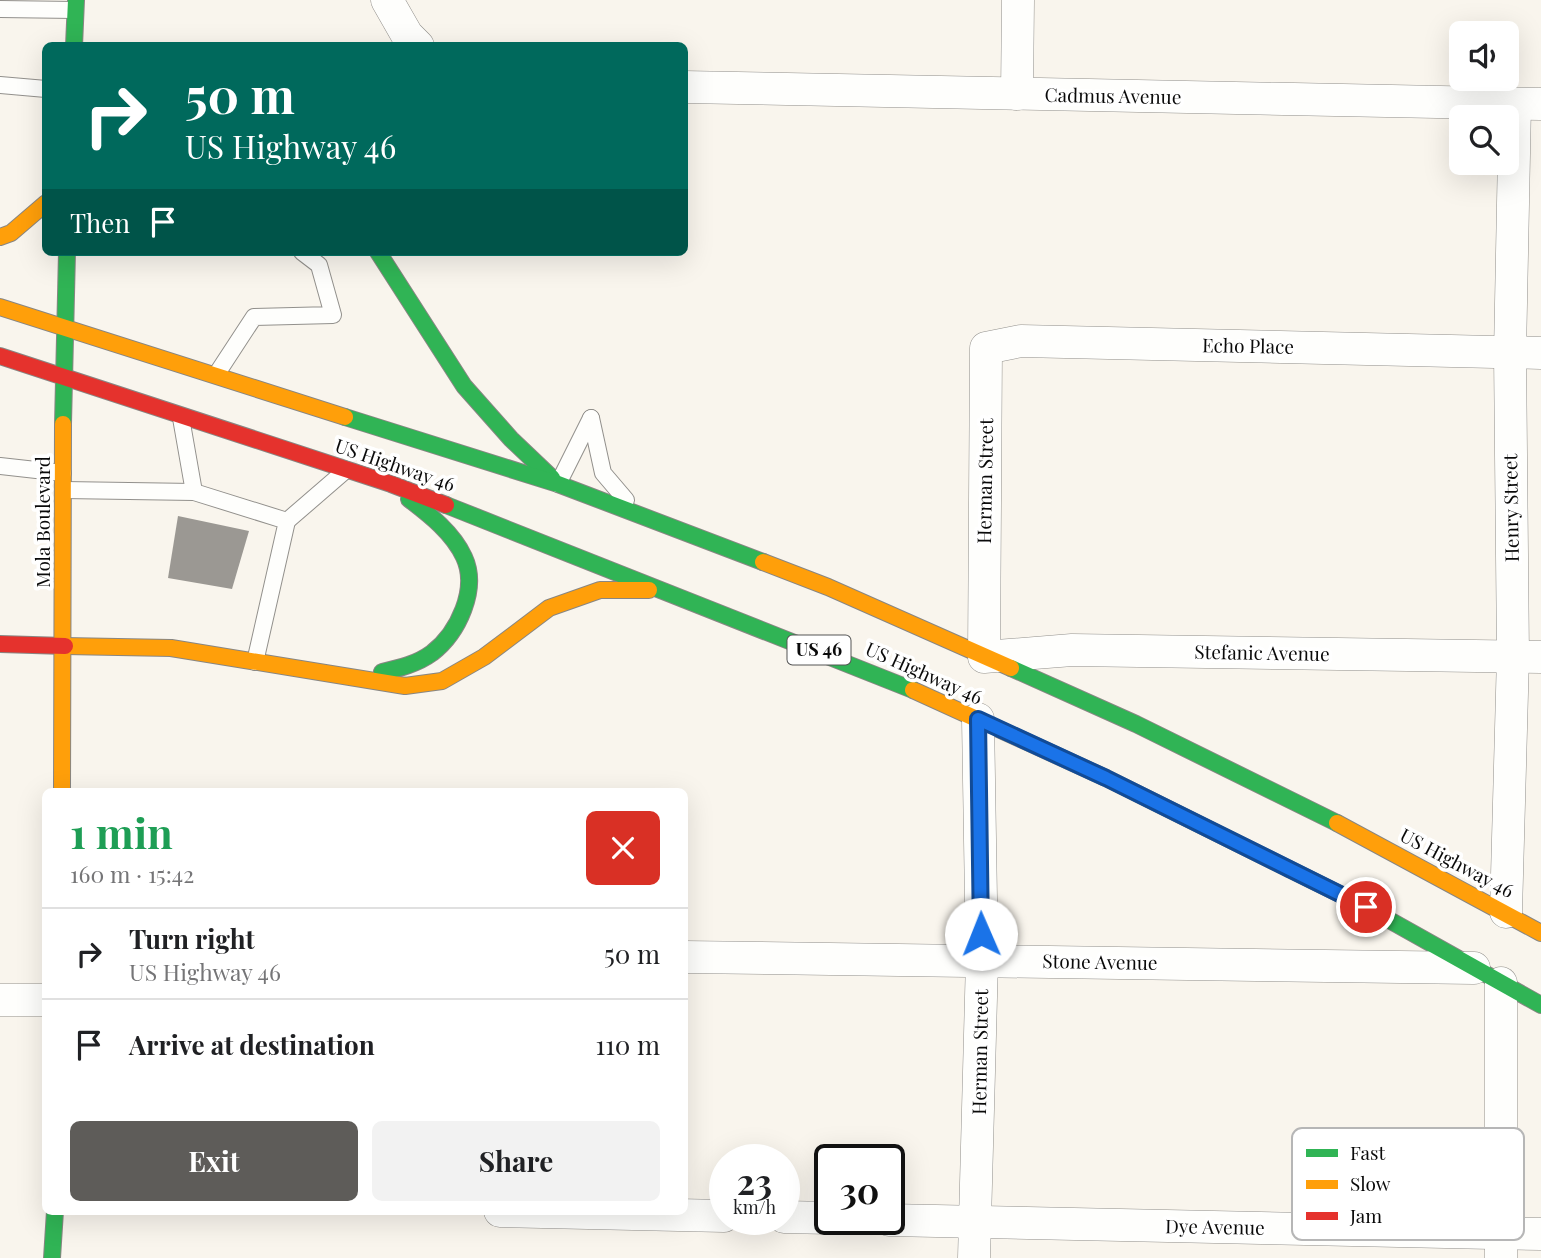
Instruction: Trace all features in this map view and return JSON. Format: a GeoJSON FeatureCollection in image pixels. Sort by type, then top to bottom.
{"type":"FeatureCollection","features":[{"type":"Feature","properties":{"kind":"main road"},"geometry":{"type":"LineString","coordinates":[[74,42],[75,5]]}},
{"type":"Feature","properties":{"kind":"main road"},"geometry":{"type":"LineString","coordinates":[[0,237],[11,233],[42,206]]}},
{"type":"Feature","properties":{"kind":"main road","name":"Mola Boulevard"},"geometry":{"type":"LineString","coordinates":[[62,788],[65,646],[63,377],[67,256]]}},
{"type":"Feature","properties":{"kind":"main road"},"geometry":{"type":"LineString","coordinates":[[381,256],[464,386],[511,439],[558,484]]}},
{"type":"Feature","properties":{"kind":"main road","name":"US Highway 46"},"geometry":{"type":"LineString","coordinates":[[0,307],[558,484],[828,587],[1136,724],[1311,808],[1541,933]]}},
{"type":"Feature","properties":{"kind":"main road","name":"US 46"},"geometry":{"type":"LineString","coordinates":[[0,356],[63,377]]}},
{"type":"Feature","properties":{"kind":"main road","name":"US Highway 46"},"geometry":{"type":"LineString","coordinates":[[63,377],[391,484],[669,590],[875,673],[1106,778],[1341,895],[1541,1005]]}},
{"type":"Feature","properties":{"kind":"main road"},"geometry":{"type":"LineString","coordinates":[[348,677],[404,668],[435,653],[449,638],[469,593],[468,569],[456,545],[433,518],[391,484]]}},
{"type":"Feature","properties":{"kind":"main road"},"geometry":{"type":"LineString","coordinates":[[0,644],[171,648],[405,686],[443,681],[484,657],[549,608],[600,590],[669,590]]}},
{"type":"Feature","properties":{"kind":"main road"},"geometry":{"type":"LineString","coordinates":[[52,1258],[55,1215]]}},
{"type":"Feature","properties":{"kind":"street"},"geometry":{"type":"LineString","coordinates":[[387,0],[407,35],[414,42]]}},
{"type":"Feature","properties":{"kind":"street"},"geometry":{"type":"LineString","coordinates":[[1017,94],[1018,0]]}},
{"type":"Feature","properties":{"kind":"street","name":"Cadmus Avenue"},"geometry":{"type":"LineString","coordinates":[[688,88],[1528,104]]}},
{"type":"Feature","properties":{"kind":"street","name":"Henry Street"},"geometry":{"type":"LineString","coordinates":[[1506,912],[1527,656],[1510,353],[1528,104]]}},
{"type":"Feature","properties":{"kind":"street","name":"Echo Place"},"geometry":{"type":"LineString","coordinates":[[986,348],[1021,341],[1541,353]]}},
{"type":"Feature","properties":{"kind":"street","name":"Herman Street"},"geometry":{"type":"LineString","coordinates":[[984,657],[986,348]]}},
{"type":"Feature","properties":{"kind":"street","name":"Stefanic Avenue"},"geometry":{"type":"LineString","coordinates":[[984,657],[1072,650],[1527,656]]}},
{"type":"Feature","properties":{"kind":"street","name":"Herman Street"},"geometry":{"type":"LineString","coordinates":[[974,1258],[982,960],[978,719]]}},
{"type":"Feature","properties":{"kind":"street","name":"Stone Avenue"},"geometry":{"type":"LineString","coordinates":[[688,957],[1474,968]]}},
{"type":"Feature","properties":{"kind":"street"},"geometry":{"type":"LineString","coordinates":[[1501,983],[1501,1128]]}},
{"type":"Feature","properties":{"kind":"street"},"geometry":{"type":"LineString","coordinates":[[0,1000],[42,1000]]}},
{"type":"Feature","properties":{"kind":"street"},"geometry":{"type":"LineString","coordinates":[[679,1215],[709,1216]]}},
{"type":"Feature","properties":{"kind":"street","name":"Dye Avenue"},"geometry":{"type":"LineString","coordinates":[[905,1220],[1292,1236]]}},
{"type":"Feature","properties":{"kind":"street","name":"Dye Avenue"},"geometry":{"type":"LineString","coordinates":[[1524,1239],[1541,1234]]}},
{"type":"Feature","properties":{"kind":"street","name":"Dye Avenue"},"geometry":{"type":"LineString","coordinates":[[1370,1240],[1501,1246],[1521,1240]]}},
{"type":"Feature","properties":{"kind":"lane"},"geometry":{"type":"LineString","coordinates":[[0,9],[75,5]]}},
{"type":"Feature","properties":{"kind":"lane"},"geometry":{"type":"LineString","coordinates":[[0,85],[42,89]]}},
{"type":"Feature","properties":{"kind":"lane"},"geometry":{"type":"LineString","coordinates":[[216,374],[254,317],[333,315],[319,265],[307,256]]}},
{"type":"Feature","properties":{"kind":"lane"},"geometry":{"type":"LineString","coordinates":[[181,416],[194,492]]}},
{"type":"Feature","properties":{"kind":"lane"},"geometry":{"type":"LineString","coordinates":[[558,484],[591,418],[603,473],[638,515]]}},
{"type":"Feature","properties":{"kind":"lane"},"geometry":{"type":"LineString","coordinates":[[0,466],[64,473]]}},
{"type":"Feature","properties":{"kind":"lane"},"geometry":{"type":"LineString","coordinates":[[255,662],[287,521],[346,470]]}},
{"type":"Feature","properties":{"kind":"lane"},"geometry":{"type":"LineString","coordinates":[[64,490],[194,492],[287,521]]}},
{"type":"Feature","properties":{"kind":"building"},"geometry":{"type":"Polygon","coordinates":[[[178,516],[249,531],[232,589],[168,578],[178,516]]]}},
{"type":"Feature","properties":{"kind":"traffic: fast"},"geometry":{"type":"LineString","coordinates":[[74,42],[76,0]]}},
{"type":"Feature","properties":{"kind":"traffic: fast"},"geometry":{"type":"LineString","coordinates":[[63,424],[67,256]]}},
{"type":"Feature","properties":{"kind":"traffic: fast"},"geometry":{"type":"LineString","coordinates":[[381,256],[464,386],[511,439],[552,478]]}},
{"type":"Feature","properties":{"kind":"traffic: fast"},"geometry":{"type":"LineString","coordinates":[[345,417],[558,484],[763,562]]}},
{"type":"Feature","properties":{"kind":"traffic: fast"},"geometry":{"type":"LineString","coordinates":[[382,672],[414,663],[432,653],[458,622],[467,596],[468,569],[459,548],[440,525],[409,499]]}},
{"type":"Feature","properties":{"kind":"traffic: fast"},"geometry":{"type":"LineString","coordinates":[[446,505],[913,690]]}},
{"type":"Feature","properties":{"kind":"traffic: fast"},"geometry":{"type":"LineString","coordinates":[[1011,668],[1136,724],[1337,823]]}},
{"type":"Feature","properties":{"kind":"traffic: fast"},"geometry":{"type":"LineString","coordinates":[[1289,869],[1366,907],[1541,1005]]}},
{"type":"Feature","properties":{"kind":"traffic: fast"},"geometry":{"type":"LineString","coordinates":[[52,1258],[55,1215]]}},
{"type":"Feature","properties":{"kind":"traffic: slow"},"geometry":{"type":"LineString","coordinates":[[0,237],[11,233],[42,206]]}},
{"type":"Feature","properties":{"kind":"traffic: slow"},"geometry":{"type":"LineString","coordinates":[[0,307],[345,417]]}},
{"type":"Feature","properties":{"kind":"traffic: slow"},"geometry":{"type":"LineString","coordinates":[[62,788],[63,424]]}},
{"type":"Feature","properties":{"kind":"traffic: slow"},"geometry":{"type":"LineString","coordinates":[[763,562],[828,587],[1011,668]]}},
{"type":"Feature","properties":{"kind":"traffic: slow"},"geometry":{"type":"LineString","coordinates":[[65,646],[171,648],[405,686],[442,681],[484,657],[549,608],[600,590],[649,590]]}},
{"type":"Feature","properties":{"kind":"traffic: slow"},"geometry":{"type":"LineString","coordinates":[[913,690],[1106,778],[1289,869]]}},
{"type":"Feature","properties":{"kind":"traffic: slow"},"geometry":{"type":"LineString","coordinates":[[1337,823],[1541,933]]}},
{"type":"Feature","properties":{"kind":"traffic: jam"},"geometry":{"type":"LineString","coordinates":[[0,356],[391,484],[446,505]]}},
{"type":"Feature","properties":{"kind":"traffic: jam"},"geometry":{"type":"LineString","coordinates":[[0,644],[65,646]]}},
{"type":"Feature","properties":{"kind":"route"},"geometry":{"type":"LineString","coordinates":[[981,934],[978,719],[1106,778],[1366,907]]}}]}
